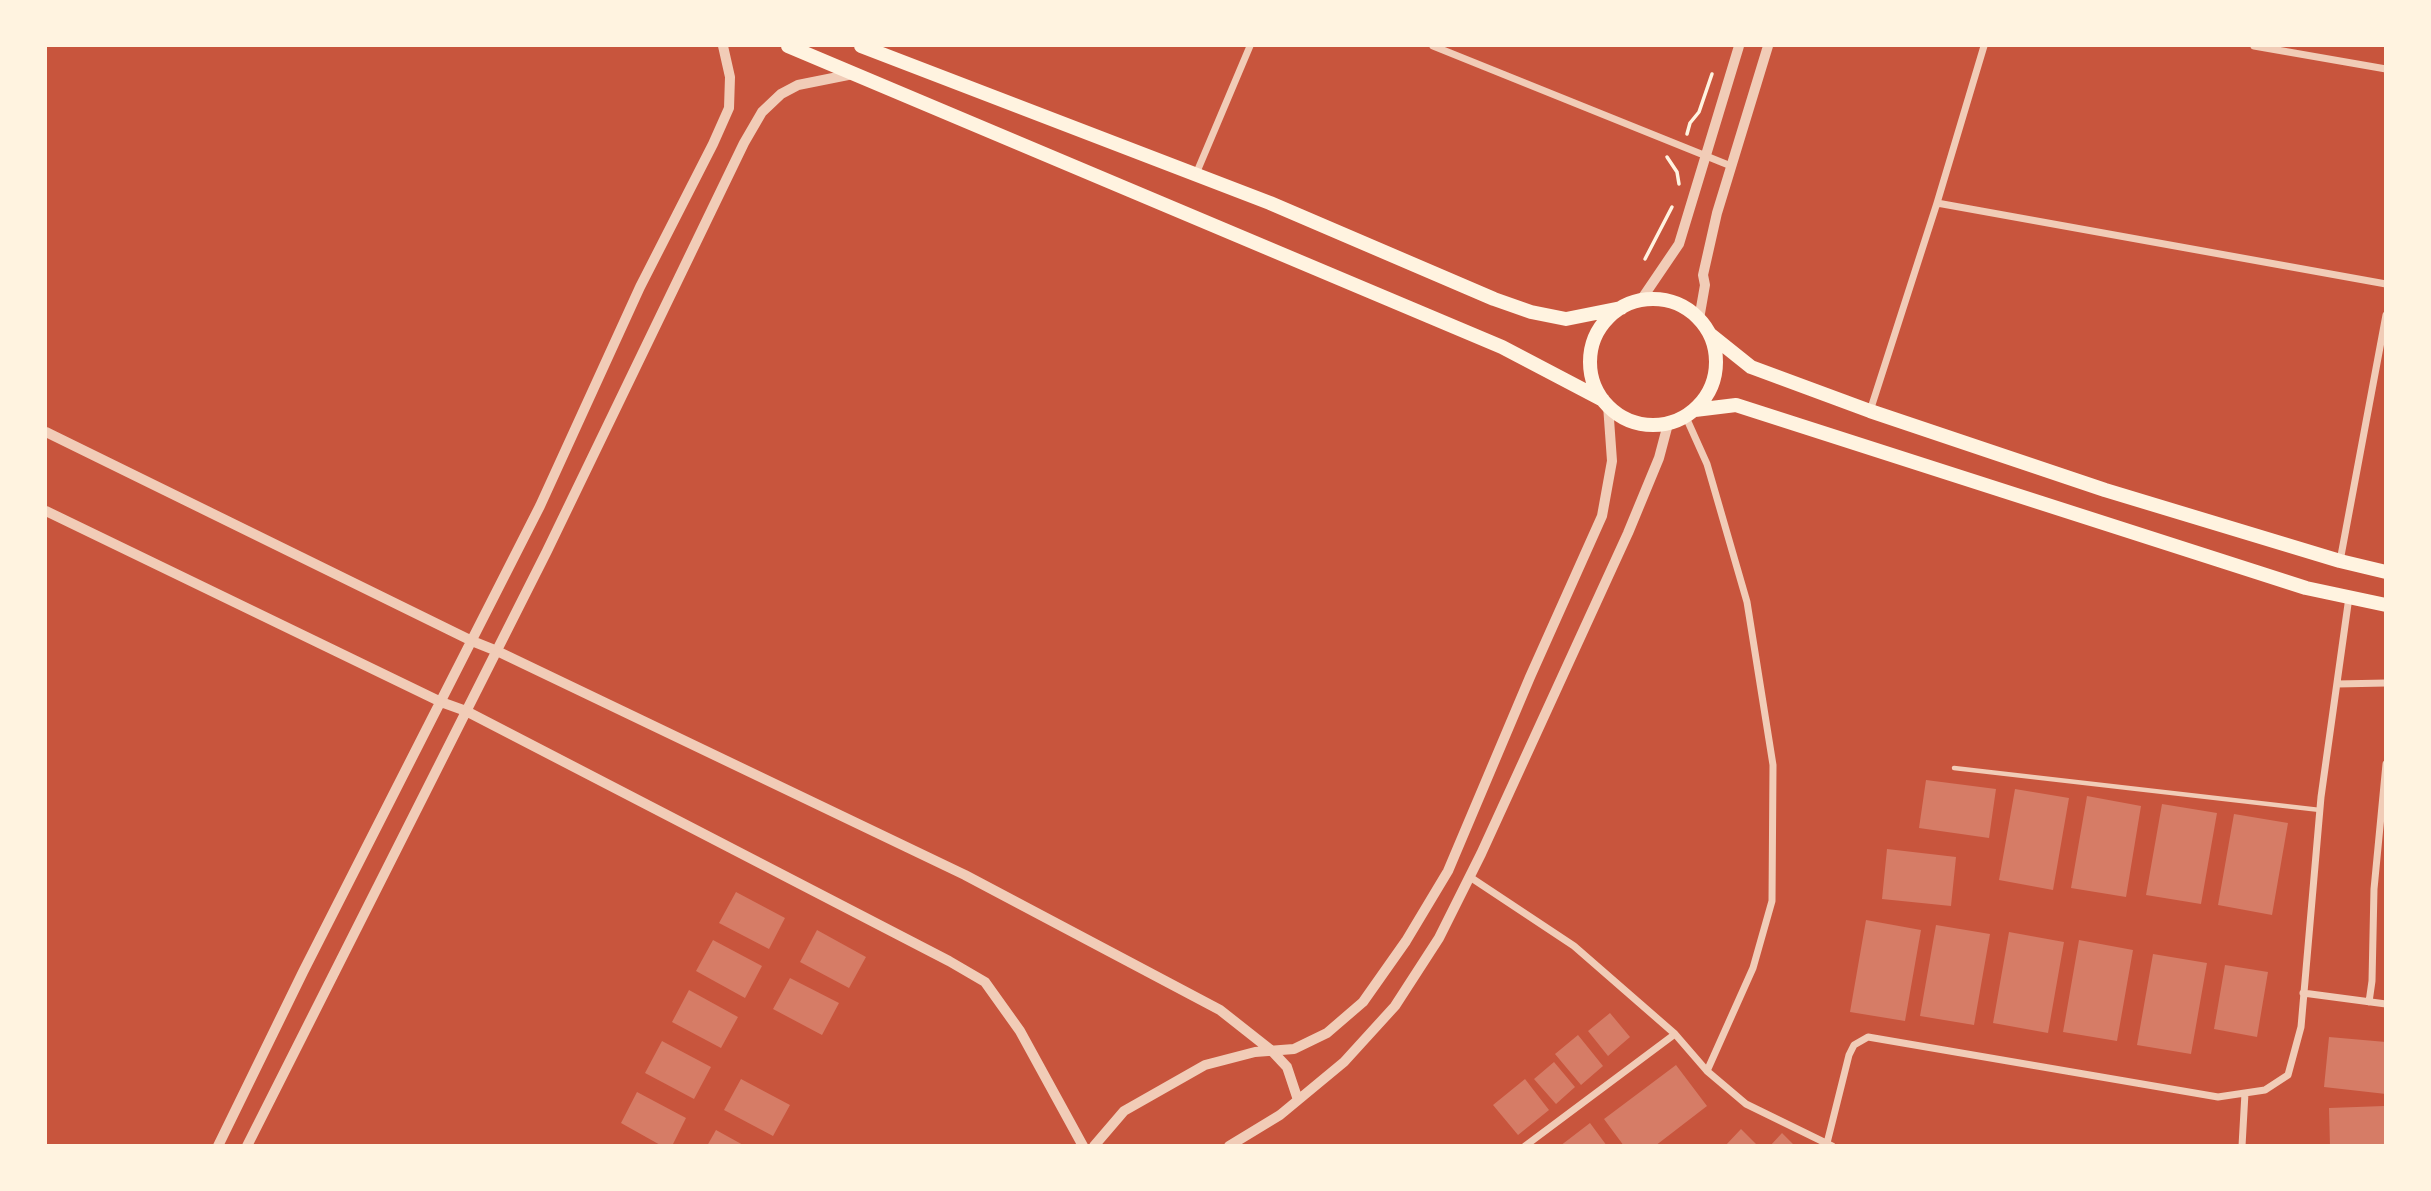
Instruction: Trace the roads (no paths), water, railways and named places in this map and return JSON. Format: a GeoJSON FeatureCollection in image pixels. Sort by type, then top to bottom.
{"type":"FeatureCollection","features":[{"type":"Feature","properties":{"kind":"main road"},"geometry":{"type":"LineString","coordinates":[[788,46],[1502,346],[1606,402]]}},
{"type":"Feature","properties":{"kind":"main road"},"geometry":{"type":"LineString","coordinates":[[860,46],[1270,203],[1494,299],[1531,312],[1566,319],[1621,308],[1641,300],[1662,300],[1682,306],[1699,318],[1711,335],[1751,367],[1870,411],[2105,490],[2385,572]]}},
{"type":"Feature","properties":{"kind":"main road"},"geometry":{"type":"LineString","coordinates":[[1621,308],[1605,321],[1594,339],[1590,360],[1592,383],[1619,414],[1637,423],[1668,424],[1690,412],[1707,394],[1715,375],[1716,355],[1711,335]]}},
{"type":"Feature","properties":{"kind":"main road"},"geometry":{"type":"LineString","coordinates":[[1690,412],[1736,405],[2306,588],[2385,605]]}},
{"type":"Feature","properties":{"kind":"street"},"geometry":{"type":"LineString","coordinates":[[218,1146],[303,972],[540,506],[640,287],[713,144],[729,108],[730,77],[723,46]]}},
{"type":"Feature","properties":{"kind":"street"},"geometry":{"type":"LineString","coordinates":[[1196,175],[1250,46]]}},
{"type":"Feature","properties":{"kind":"street"},"geometry":{"type":"LineString","coordinates":[[1433,46],[1731,166]]}},
{"type":"Feature","properties":{"kind":"street"},"geometry":{"type":"LineString","coordinates":[[1641,300],[1679,244],[1739,46]]}},
{"type":"Feature","properties":{"kind":"street"},"geometry":{"type":"LineString","coordinates":[[1699,318],[1703,275],[1717,213],[1768,46]]}},
{"type":"Feature","properties":{"kind":"street"},"geometry":{"type":"LineString","coordinates":[[1870,411],[1984,46]]}},
{"type":"Feature","properties":{"kind":"street"},"geometry":{"type":"LineString","coordinates":[[2254,46],[2385,69]]}},
{"type":"Feature","properties":{"kind":"street"},"geometry":{"type":"LineString","coordinates":[[247,1146],[497,651],[744,143],[762,112],[780,94],[798,85],[853,74]]}},
{"type":"Feature","properties":{"kind":"street"},"geometry":{"type":"LineString","coordinates":[[1937,202],[2385,284]]}},
{"type":"Feature","properties":{"kind":"street"},"geometry":{"type":"LineString","coordinates":[[2340,561],[2385,315]]}},
{"type":"Feature","properties":{"kind":"street"},"geometry":{"type":"LineString","coordinates":[[1094,1146],[1124,1111],[1205,1065],[1255,1052],[1294,1049],[1326,1033],[1363,1002],[1406,941],[1448,871],[1602,516],[1612,461],[1606,402]]}},
{"type":"Feature","properties":{"kind":"street"},"geometry":{"type":"LineString","coordinates":[[1690,412],[1747,602],[1773,765],[1772,901],[1754,968],[1707,1071]]}},
{"type":"Feature","properties":{"kind":"street"},"geometry":{"type":"LineString","coordinates":[[1229,1146],[1280,1115],[1344,1062],[1395,1006],[1439,938],[1470,877],[1628,533],[1659,458],[1668,424]]}},
{"type":"Feature","properties":{"kind":"street"},"geometry":{"type":"LineString","coordinates":[[46,432],[472,641],[977,881],[1220,1010],[1272,1051],[1287,1067],[1298,1100]]}},
{"type":"Feature","properties":{"kind":"street"},"geometry":{"type":"LineString","coordinates":[[46,511],[441,702],[466,711],[985,982],[1020,1031],[1083,1146]]}},
{"type":"Feature","properties":{"kind":"street"},"geometry":{"type":"LineString","coordinates":[[1470,877],[1574,946],[1675,1034],[1707,1071],[1746,1104],[1830,1144],[1849,1055],[1854,1045],[1868,1038],[2218,1097],[2265,1090],[2288,1075],[2301,1027],[2320,810],[2348,597]]}},
{"type":"Feature","properties":{"kind":"street"},"geometry":{"type":"LineString","coordinates":[[2337,684],[2385,683]]}},
{"type":"Feature","properties":{"kind":"street"},"geometry":{"type":"LineString","coordinates":[[2369,1002],[2374,889],[2385,764]]}},
{"type":"Feature","properties":{"kind":"street"},"geometry":{"type":"LineString","coordinates":[[2304,993],[2385,1003]]}},
{"type":"Feature","properties":{"kind":"street"},"geometry":{"type":"LineString","coordinates":[[1525,1146],[1675,1034]]}},
{"type":"Feature","properties":{"kind":"street"},"geometry":{"type":"LineString","coordinates":[[2242,1146],[2245,1093]]}},
{"type":"Feature","properties":{"kind":"lane"},"geometry":{"type":"LineString","coordinates":[[1954,768],[2320,810]]}}]}
